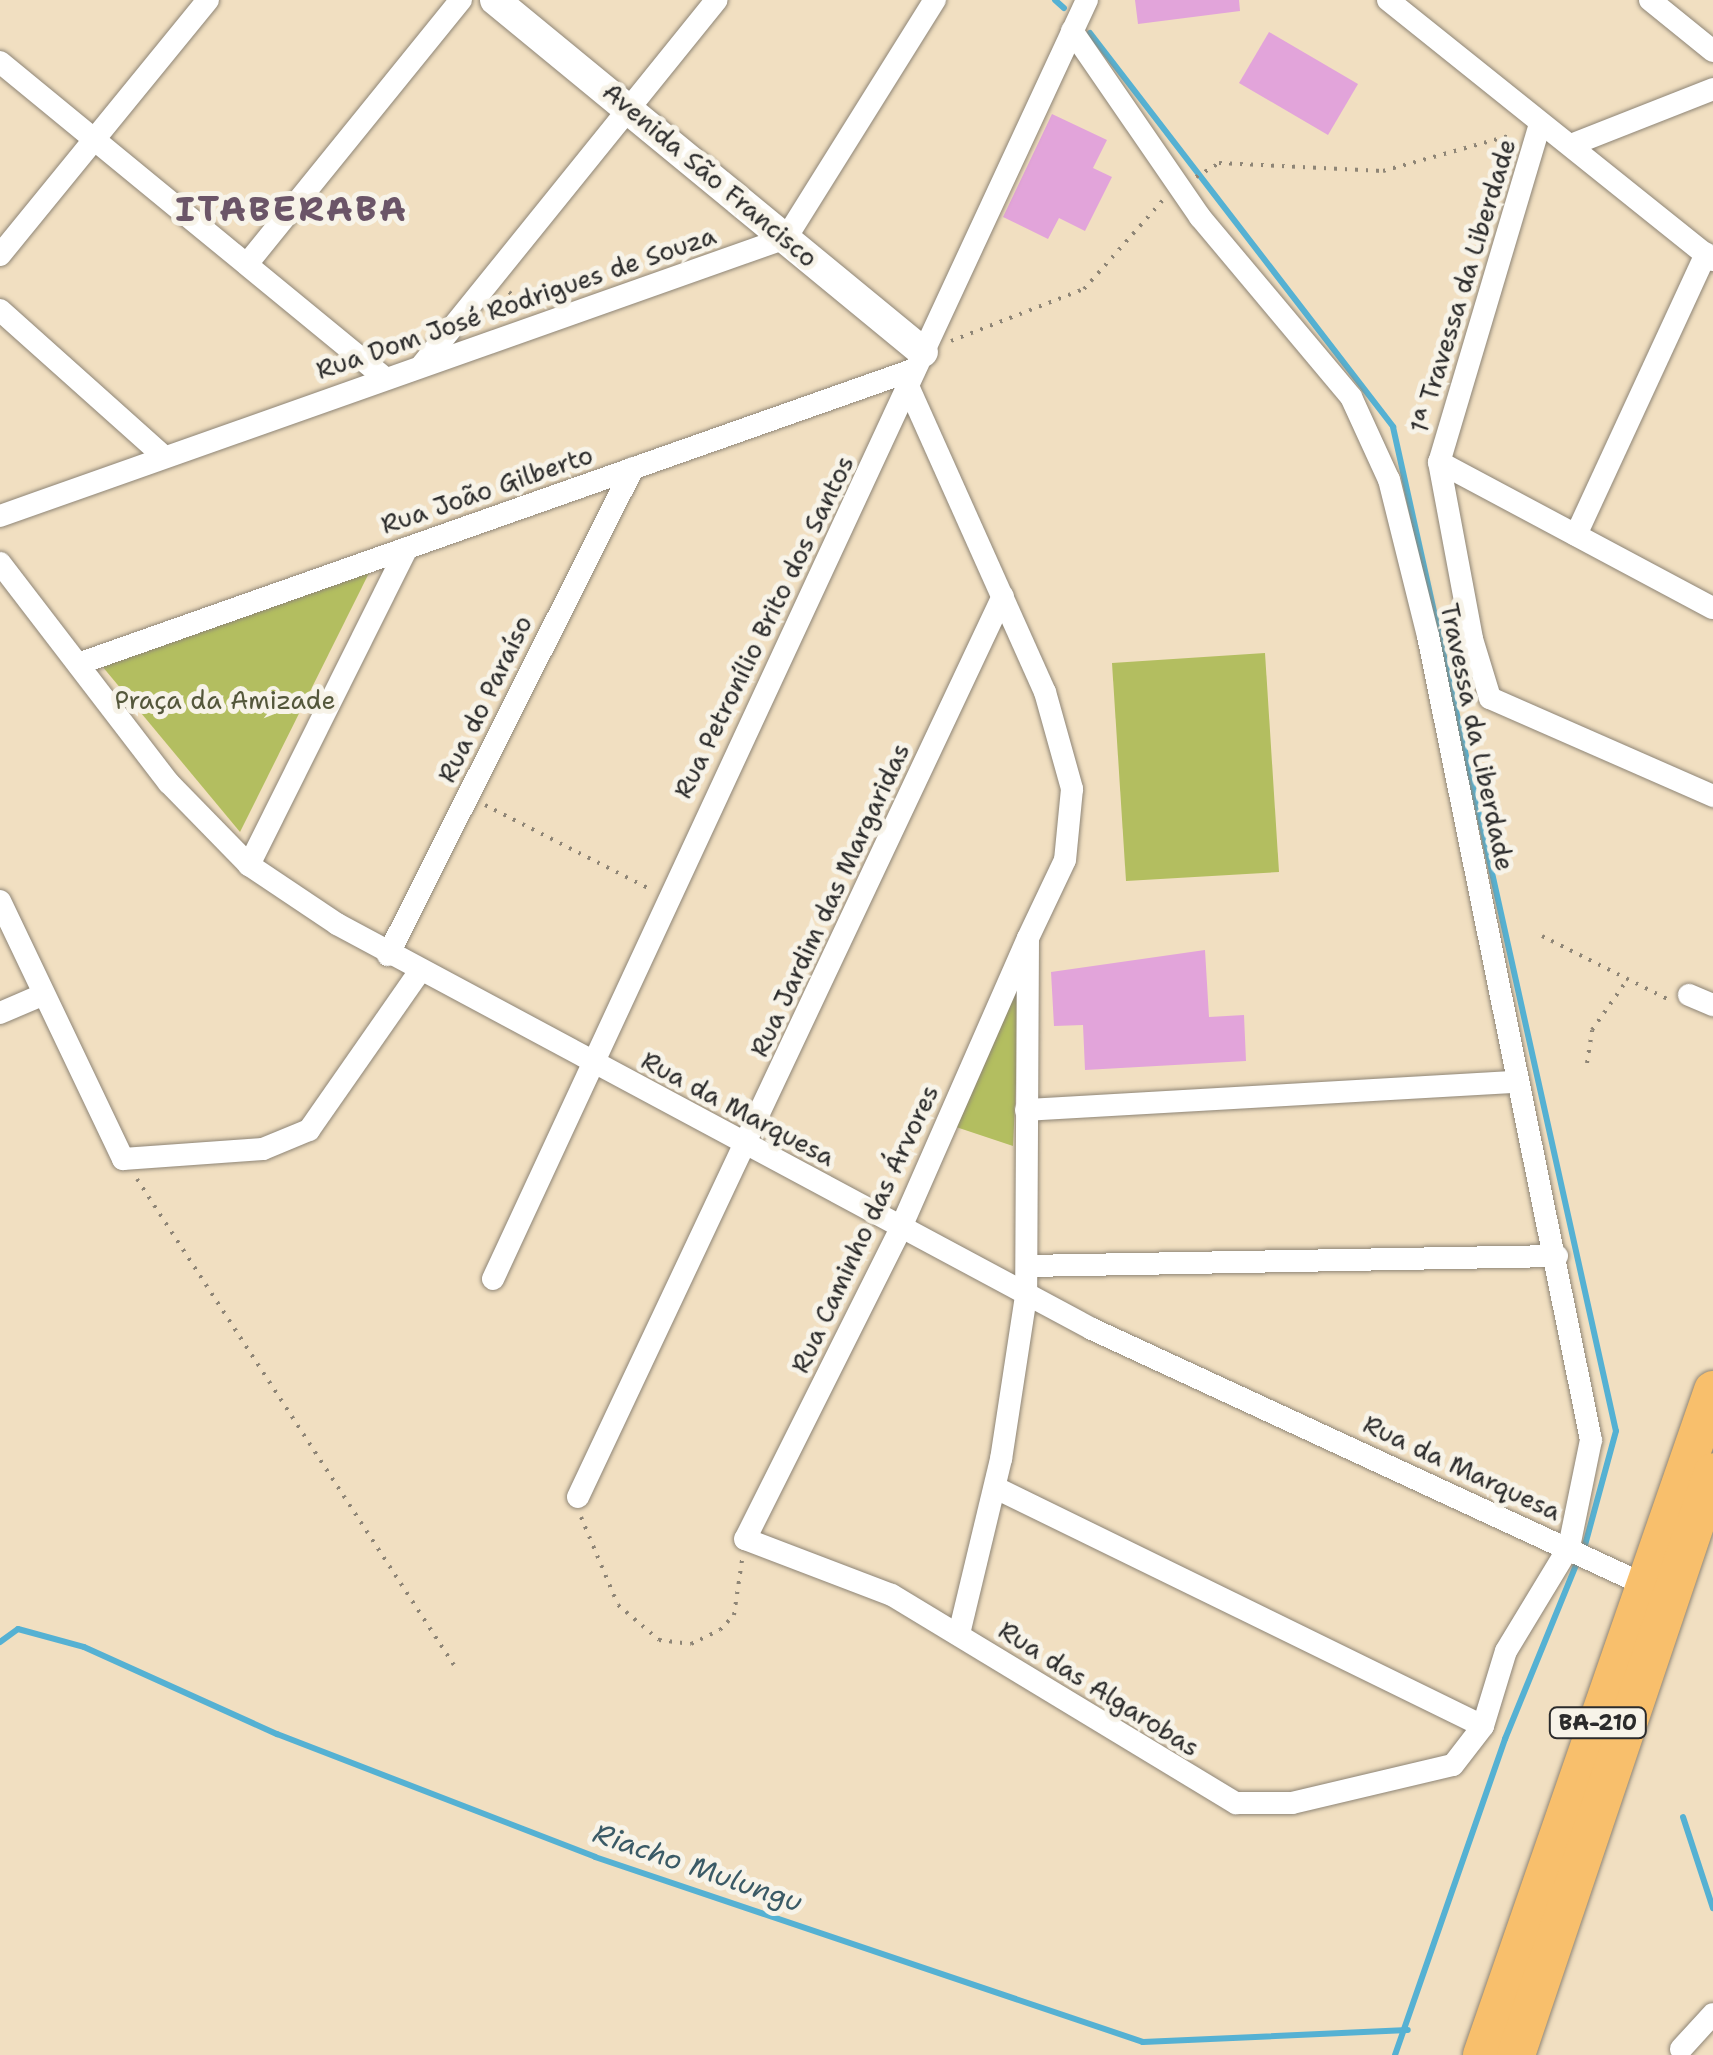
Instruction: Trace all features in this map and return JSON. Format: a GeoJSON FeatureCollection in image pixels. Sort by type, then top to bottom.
{"type":"FeatureCollection","features":[{"type":"Feature","properties":{"kind":"main road","name":"BA-210"},"geometry":{"type":"LineString","coordinates":[[1482,2055],[1713,1390]]}},
{"type":"Feature","properties":{"kind":"main road","name":"BA-210"},"geometry":{"type":"LineString","coordinates":[[1516,2055],[1713,1472]]}},
{"type":"Feature","properties":{"kind":"street"},"geometry":{"type":"LineString","coordinates":[[0,255],[208,0]]}},
{"type":"Feature","properties":{"kind":"street"},"geometry":{"type":"LineString","coordinates":[[247,264],[462,0]]}},
{"type":"Feature","properties":{"kind":"street","name":"Avenida São Francisco"},"geometry":{"type":"LineString","coordinates":[[495,0],[786,238],[915,369]]}},
{"type":"Feature","properties":{"kind":"street"},"geometry":{"type":"LineString","coordinates":[[422,365],[490,275],[716,0]]}},
{"type":"Feature","properties":{"kind":"street"},"geometry":{"type":"LineString","coordinates":[[786,238],[934,0]]}},
{"type":"Feature","properties":{"kind":"street","name":"Rua Petronílio Brito dos Santos"},"geometry":{"type":"LineString","coordinates":[[493,1279],[664,896],[1087,0]]}},
{"type":"Feature","properties":{"kind":"street"},"geometry":{"type":"LineString","coordinates":[[1388,0],[1709,257],[1576,535]]}},
{"type":"Feature","properties":{"kind":"street"},"geometry":{"type":"LineString","coordinates":[[1650,0],[1713,51]]}},
{"type":"Feature","properties":{"kind":"street","name":"Travessa da Liberdade"},"geometry":{"type":"LineString","coordinates":[[1072,31],[1180,187],[1324,360],[1388,480],[1514,1082],[1558,1256],[1590,1440],[1569,1547]]}},
{"type":"Feature","properties":{"kind":"street"},"geometry":{"type":"LineString","coordinates":[[0,62],[383,377]]}},
{"type":"Feature","properties":{"kind":"street"},"geometry":{"type":"LineString","coordinates":[[1571,145],[1713,90]]}},
{"type":"Feature","properties":{"kind":"street","name":"1ª Travessa da Liberdade"},"geometry":{"type":"LineString","coordinates":[[1540,124],[1439,462],[1490,698],[1713,796]]}},
{"type":"Feature","properties":{"kind":"street","name":"Rua Dom José Rodrigues de Souza"},"geometry":{"type":"LineString","coordinates":[[0,516],[162,454],[786,238]]}},
{"type":"Feature","properties":{"kind":"street"},"geometry":{"type":"LineString","coordinates":[[0,310],[162,454]]}},
{"type":"Feature","properties":{"kind":"street","name":"Rua João Gilberto"},"geometry":{"type":"LineString","coordinates":[[78,664],[915,369]]}},
{"type":"Feature","properties":{"kind":"street","name":"Rua Caminho das Árvores"},"geometry":{"type":"LineString","coordinates":[[745,1539],[901,1228],[1065,860],[1072,789],[1004,596],[915,369]]}},
{"type":"Feature","properties":{"kind":"street"},"geometry":{"type":"LineString","coordinates":[[1439,462],[1713,608]]}},
{"type":"Feature","properties":{"kind":"street","name":"Rua do Paraíso"},"geometry":{"type":"LineString","coordinates":[[388,955],[633,468]]}},
{"type":"Feature","properties":{"kind":"street"},"geometry":{"type":"LineString","coordinates":[[249,865],[408,548]]}},
{"type":"Feature","properties":{"kind":"street","name":"Rua da Marquesa"},"geometry":{"type":"LineString","coordinates":[[0,563],[146,756],[249,865],[418,974],[746,1142],[1026,1296],[1646,1585]]}},
{"type":"Feature","properties":{"kind":"street","name":"Rua Jardim das Margaridas"},"geometry":{"type":"LineString","coordinates":[[578,1498],[1004,596]]}},
{"type":"Feature","properties":{"kind":"street"},"geometry":{"type":"LineString","coordinates":[[0,902],[123,1159],[262,1149],[309,1130],[418,974]]}},
{"type":"Feature","properties":{"kind":"street"},"geometry":{"type":"LineString","coordinates":[[959,1634],[996,1488],[1026,1296],[1028,938]]}},
{"type":"Feature","properties":{"kind":"street"},"geometry":{"type":"LineString","coordinates":[[0,1013],[42,995]]}},
{"type":"Feature","properties":{"kind":"street"},"geometry":{"type":"LineString","coordinates":[[1689,996],[1713,1005]]}},
{"type":"Feature","properties":{"kind":"street"},"geometry":{"type":"LineString","coordinates":[[1026,1110],[1514,1082]]}},
{"type":"Feature","properties":{"kind":"street"},"geometry":{"type":"LineString","coordinates":[[1027,1266],[1558,1256]]}},
{"type":"Feature","properties":{"kind":"street"},"geometry":{"type":"LineString","coordinates":[[996,1488],[1483,1726],[1506,1651],[1569,1547]]}},
{"type":"Feature","properties":{"kind":"street","name":"Rua das Algarobas"},"geometry":{"type":"LineString","coordinates":[[745,1539],[846,1571],[959,1634],[1236,1802],[1292,1803],[1439,1770],[1466,1755],[1483,1726]]}},
{"type":"Feature","properties":{"kind":"street"},"geometry":{"type":"LineString","coordinates":[[1682,2049],[1713,2014]]}},
{"type":"Feature","properties":{"kind":"path"},"geometry":{"type":"LineString","coordinates":[[1218,163],[1383,171],[1540,124]]}},
{"type":"Feature","properties":{"kind":"path"},"geometry":{"type":"LineString","coordinates":[[915,369],[1084,290],[1180,187]]}},
{"type":"Feature","properties":{"kind":"path"},"geometry":{"type":"LineString","coordinates":[[490,275],[546,324]]}},
{"type":"Feature","properties":{"kind":"path"},"geometry":{"type":"LineString","coordinates":[[467,797],[664,896]]}},
{"type":"Feature","properties":{"kind":"path"},"geometry":{"type":"LineString","coordinates":[[1542,936],[1666,1000],[1689,996]]}},
{"type":"Feature","properties":{"kind":"path"},"geometry":{"type":"LineString","coordinates":[[1587,1063],[1592,1030],[1627,980]]}},
{"type":"Feature","properties":{"kind":"path"},"geometry":{"type":"LineString","coordinates":[[123,1159],[454,1665]]}},
{"type":"Feature","properties":{"kind":"path"},"geometry":{"type":"LineString","coordinates":[[578,1498],[595,1562],[618,1604],[659,1640],[702,1640],[734,1615],[745,1539]]}},
{"type":"Feature","properties":{"kind":"green space","name":"Praça da Amizade"},"geometry":{"type":"Polygon","coordinates":[[[370,571],[240,832],[102,666],[370,571]]]}},
{"type":"Feature","properties":{"kind":"green space"},"geometry":{"type":"Polygon","coordinates":[[[1265,653],[1279,872],[1126,881],[1112,663],[1265,653]]]}},
{"type":"Feature","properties":{"kind":"green space"},"geometry":{"type":"Polygon","coordinates":[[[1021,976],[1013,1146],[956,1127],[1021,976]]]}},
{"type":"Feature","properties":{"kind":"building"},"geometry":{"type":"Polygon","coordinates":[[[1135,0],[1239,0],[1240,11],[1138,24],[1135,0]]]}},
{"type":"Feature","properties":{"kind":"building"},"geometry":{"type":"Polygon","coordinates":[[[1269,32],[1358,84],[1328,135],[1239,83],[1269,32]]]}},
{"type":"Feature","properties":{"kind":"building"},"geometry":{"type":"Polygon","coordinates":[[[1052,114],[1107,140],[1093,168],[1112,177],[1085,231],[1059,218],[1048,239],[1003,217],[1052,114]]]}},
{"type":"Feature","properties":{"kind":"building"},"geometry":{"type":"Polygon","coordinates":[[[1205,950],[1209,1017],[1244,1015],[1246,1061],[1085,1070],[1083,1025],[1054,1026],[1051,972],[1205,950]]]}},
{"type":"Feature","properties":{"kind":"waterway"},"geometry":{"type":"LineString","coordinates":[[1055,0],[1064,8]]}},
{"type":"Feature","properties":{"kind":"waterway"},"geometry":{"type":"LineString","coordinates":[[1090,33],[1393,427],[1616,1431],[1584,1549]]}},
{"type":"Feature","properties":{"kind":"waterway"},"geometry":{"type":"LineString","coordinates":[[1395,2055],[1505,1739],[1578,1560]]}},
{"type":"Feature","properties":{"kind":"waterway","name":"Riacho Mulungu"},"geometry":{"type":"LineString","coordinates":[[0,1642],[18,1629],[84,1647],[277,1734],[595,1857],[1143,2042],[1408,2030]]}},
{"type":"Feature","properties":{"kind":"waterway","name":"Riacho Mulungu"},"geometry":{"type":"LineString","coordinates":[[1683,1817],[1713,1908]]}},
{"type":"Feature","properties":{"kind":"district","name":"ITABERABA"},"geometry":{"type":"Point","coordinates":[292,209]}}]}
